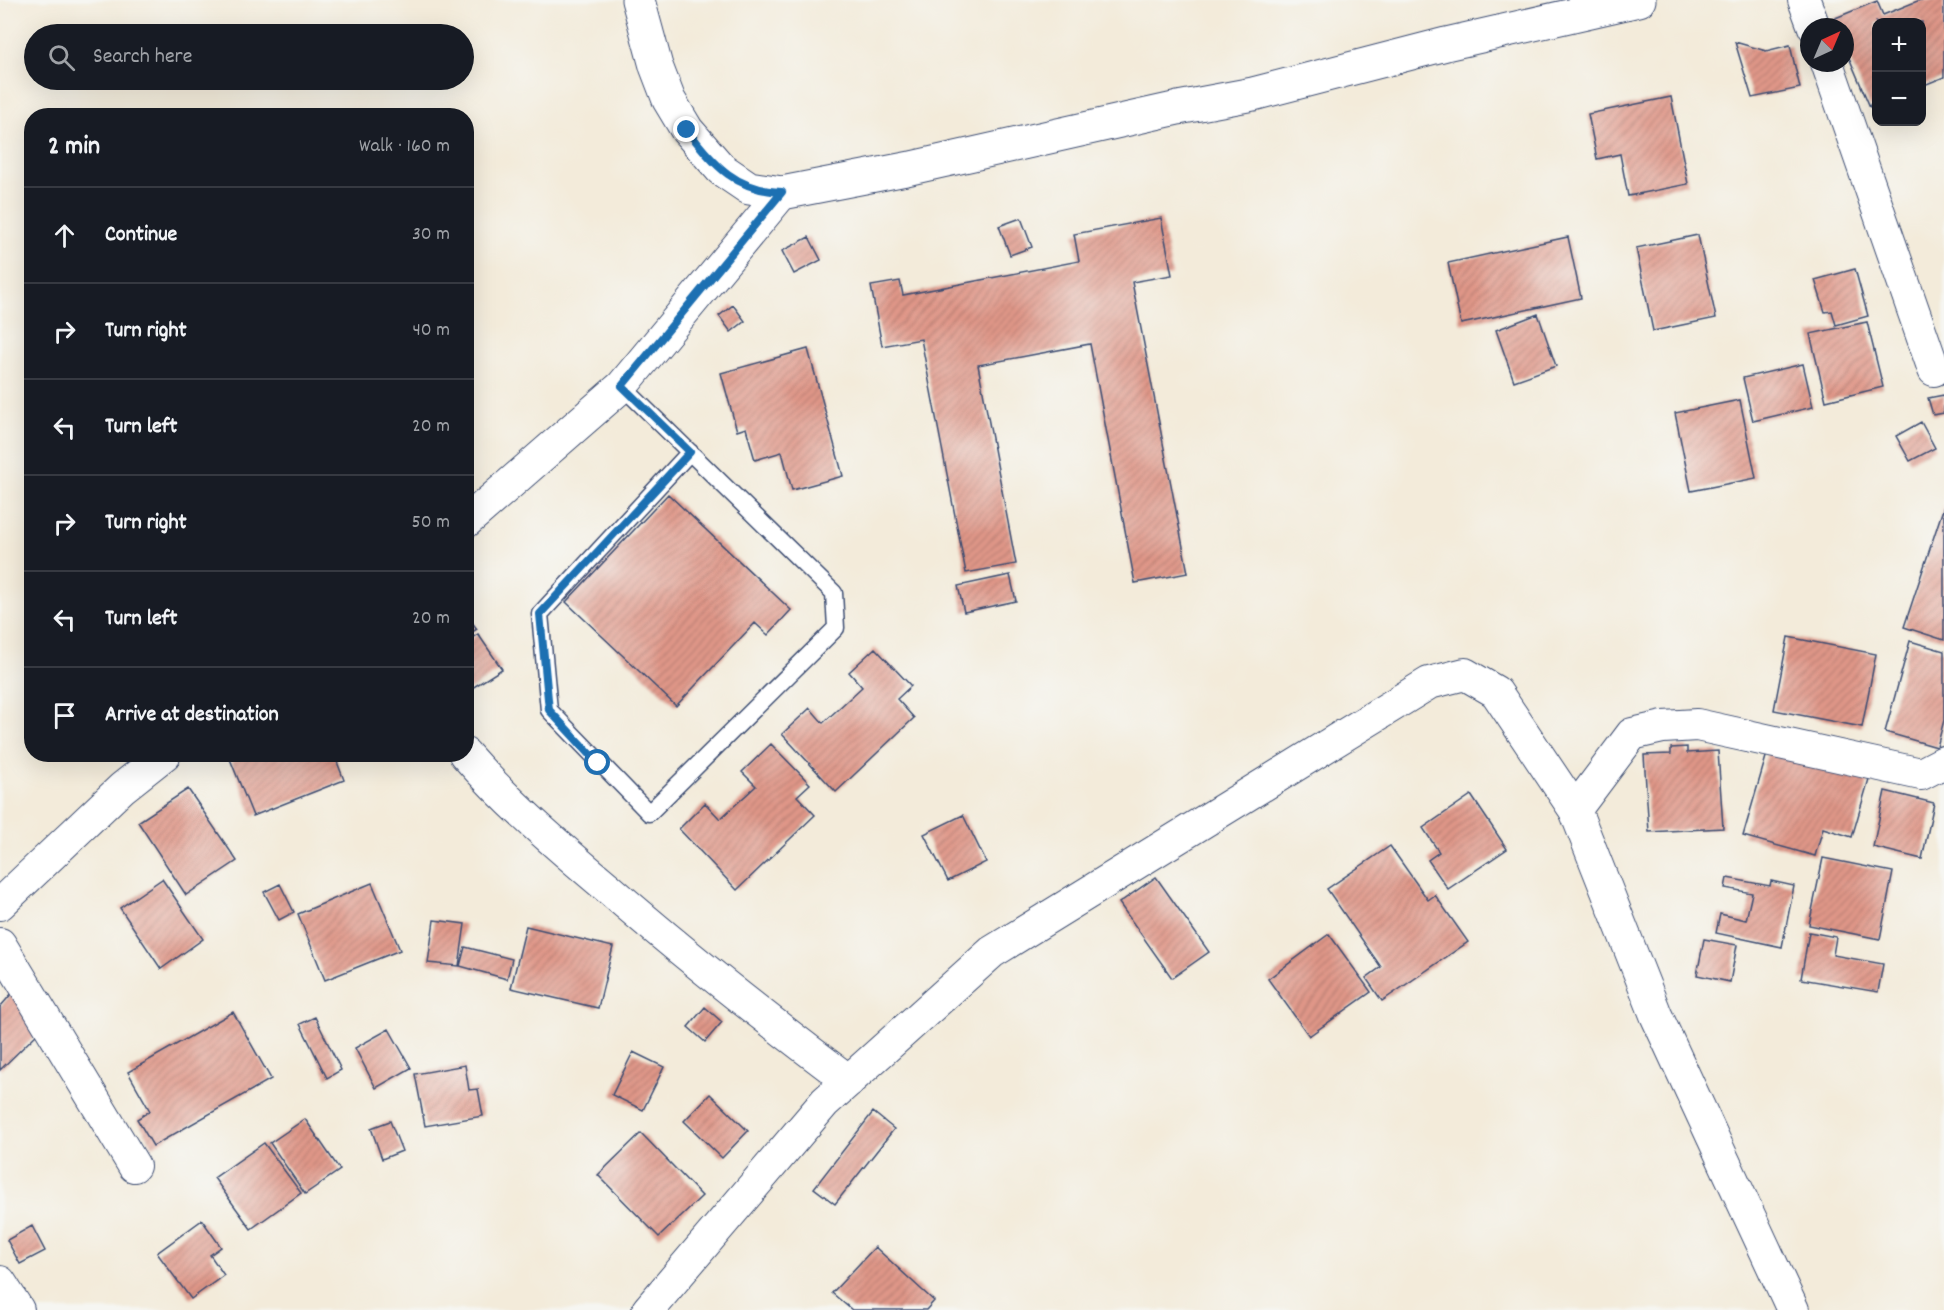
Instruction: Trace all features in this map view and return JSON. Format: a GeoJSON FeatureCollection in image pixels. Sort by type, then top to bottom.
{"type":"FeatureCollection","features":[{"type":"Feature","properties":{"kind":"street"},"geometry":{"type":"LineString","coordinates":[[638,0],[669,100],[687,130],[721,169],[749,188],[782,192],[910,168],[1178,108],[1253,94],[1446,44],[1639,0]]}},
{"type":"Feature","properties":{"kind":"street"},"geometry":{"type":"LineString","coordinates":[[1804,0],[1811,18]]}},
{"type":"Feature","properties":{"kind":"street"},"geometry":{"type":"LineString","coordinates":[[1830,72],[1934,369]]}},
{"type":"Feature","properties":{"kind":"street"},"geometry":{"type":"LineString","coordinates":[[474,515],[622,386],[782,192]]}},
{"type":"Feature","properties":{"kind":"street"},"geometry":{"type":"LineString","coordinates":[[648,1310],[825,1102],[992,952],[1429,683],[1465,674],[1496,692],[1575,810],[1656,1015],[1793,1310]]}},
{"type":"Feature","properties":{"kind":"street"},"geometry":{"type":"LineString","coordinates":[[1575,810],[1632,734],[1663,727],[1697,725],[1921,774],[1944,762]]}},
{"type":"Feature","properties":{"kind":"street"},"geometry":{"type":"LineString","coordinates":[[0,904],[122,788],[155,762]]}},
{"type":"Feature","properties":{"kind":"street"},"geometry":{"type":"LineString","coordinates":[[472,762],[493,786],[536,826],[733,995],[849,1082]]}},
{"type":"Feature","properties":{"kind":"street"},"geometry":{"type":"LineString","coordinates":[[0,944],[134,1166]]}},
{"type":"Feature","properties":{"kind":"street"},"geometry":{"type":"LineString","coordinates":[[0,1282],[18,1310]]}},
{"type":"Feature","properties":{"kind":"lane"},"geometry":{"type":"LineString","coordinates":[[622,386],[690,452],[834,593],[836,628],[649,813],[549,710],[540,614],[690,452]]}},
{"type":"Feature","properties":{"kind":"building"},"geometry":{"type":"Polygon","coordinates":[[[1920,0],[1944,0],[1944,77],[1926,84],[1926,18],[1872,18],[1872,106],[1870,107],[1854,69],[1854,18],[1835,18],[1877,1],[1883,15],[1920,0]]]}},
{"type":"Feature","properties":{"kind":"building"},"geometry":{"type":"Polygon","coordinates":[[[1735,42],[1766,51],[1790,45],[1800,88],[1752,98],[1735,42]]]}},
{"type":"Feature","properties":{"kind":"building"},"geometry":{"type":"Polygon","coordinates":[[[1671,97],[1688,184],[1628,196],[1620,154],[1597,159],[1588,114],[1671,97]]]}},
{"type":"Feature","properties":{"kind":"building"},"geometry":{"type":"Polygon","coordinates":[[[1021,218],[1032,247],[1010,255],[999,226],[1021,218]]]}},
{"type":"Feature","properties":{"kind":"building"},"geometry":{"type":"Polygon","coordinates":[[[1161,218],[1172,275],[1132,282],[1188,573],[1135,583],[1090,344],[978,365],[1016,564],[966,573],[921,339],[882,346],[871,286],[900,281],[903,295],[1079,261],[1074,234],[1161,218]]]}},
{"type":"Feature","properties":{"kind":"building"},"geometry":{"type":"Polygon","coordinates":[[[1698,235],[1716,318],[1653,331],[1636,248],[1698,235]]]}},
{"type":"Feature","properties":{"kind":"building"},"geometry":{"type":"Polygon","coordinates":[[[809,237],[821,260],[794,274],[782,251],[809,237]]]}},
{"type":"Feature","properties":{"kind":"building"},"geometry":{"type":"Polygon","coordinates":[[[1568,237],[1581,298],[1461,324],[1448,263],[1568,237]]]}},
{"type":"Feature","properties":{"kind":"building"},"geometry":{"type":"Polygon","coordinates":[[[1855,269],[1868,316],[1836,325],[1832,311],[1825,312],[1815,280],[1855,269]]]}},
{"type":"Feature","properties":{"kind":"building"},"geometry":{"type":"Polygon","coordinates":[[[733,305],[745,321],[731,332],[719,316],[733,305]]]}},
{"type":"Feature","properties":{"kind":"building"},"geometry":{"type":"Polygon","coordinates":[[[1538,314],[1556,366],[1514,381],[1496,330],[1538,314]]]}},
{"type":"Feature","properties":{"kind":"building"},"geometry":{"type":"Polygon","coordinates":[[[1867,322],[1883,387],[1826,401],[1810,334],[1867,322]]]}},
{"type":"Feature","properties":{"kind":"building"},"geometry":{"type":"Polygon","coordinates":[[[808,349],[843,476],[792,490],[782,452],[755,460],[746,428],[737,431],[721,373],[808,349]]]}},
{"type":"Feature","properties":{"kind":"building"},"geometry":{"type":"Polygon","coordinates":[[[1803,364],[1813,407],[1753,421],[1743,378],[1803,364]]]}},
{"type":"Feature","properties":{"kind":"building"},"geometry":{"type":"Polygon","coordinates":[[[1944,395],[1944,413],[1933,415],[1928,398],[1944,395]]]}},
{"type":"Feature","properties":{"kind":"building"},"geometry":{"type":"Polygon","coordinates":[[[1740,400],[1756,478],[1691,491],[1675,413],[1740,400]]]}},
{"type":"Feature","properties":{"kind":"building"},"geometry":{"type":"Polygon","coordinates":[[[1921,422],[1935,448],[1910,461],[1896,436],[1921,422]]]}},
{"type":"Feature","properties":{"kind":"building"},"geometry":{"type":"Polygon","coordinates":[[[668,494],[791,610],[768,635],[755,623],[676,706],[566,602],[668,494]]]}},
{"type":"Feature","properties":{"kind":"building"},"geometry":{"type":"Polygon","coordinates":[[[1944,506],[1944,640],[1904,627],[1944,506]]]}},
{"type":"Feature","properties":{"kind":"building"},"geometry":{"type":"Polygon","coordinates":[[[1010,575],[1016,601],[964,612],[958,586],[1010,575]]]}},
{"type":"Feature","properties":{"kind":"building"},"geometry":{"type":"Polygon","coordinates":[[[478,634],[502,669],[474,687],[474,637],[478,634]]]}},
{"type":"Feature","properties":{"kind":"building"},"geometry":{"type":"Polygon","coordinates":[[[1788,637],[1876,654],[1862,727],[1774,710],[1788,637]]]}},
{"type":"Feature","properties":{"kind":"building"},"geometry":{"type":"Polygon","coordinates":[[[1910,641],[1944,651],[1944,720],[1937,747],[1885,732],[1910,641]]]}},
{"type":"Feature","properties":{"kind":"building"},"geometry":{"type":"Polygon","coordinates":[[[875,648],[911,686],[897,699],[914,718],[836,792],[782,734],[810,708],[823,723],[862,687],[849,672],[875,648]]]}},
{"type":"Feature","properties":{"kind":"building"},"geometry":{"type":"Polygon","coordinates":[[[771,744],[810,784],[797,796],[815,815],[737,890],[679,829],[705,803],[720,819],[756,786],[742,772],[771,744]]]}},
{"type":"Feature","properties":{"kind":"building"},"geometry":{"type":"Polygon","coordinates":[[[1687,747],[1687,753],[1718,751],[1723,828],[1649,832],[1644,755],[1671,754],[1671,748],[1687,747]]]}},
{"type":"Feature","properties":{"kind":"building"},"geometry":{"type":"Polygon","coordinates":[[[1768,750],[1869,779],[1852,837],[1823,828],[1815,856],[1743,836],[1768,750]]]}},
{"type":"Feature","properties":{"kind":"building"},"geometry":{"type":"Polygon","coordinates":[[[231,762],[337,762],[344,780],[253,816],[231,762]]]}},
{"type":"Feature","properties":{"kind":"building"},"geometry":{"type":"Polygon","coordinates":[[[188,789],[237,861],[186,895],[138,822],[188,789]]]}},
{"type":"Feature","properties":{"kind":"building"},"geometry":{"type":"Polygon","coordinates":[[[1885,791],[1934,803],[1922,859],[1873,847],[1885,791]]]}},
{"type":"Feature","properties":{"kind":"building"},"geometry":{"type":"Polygon","coordinates":[[[1471,795],[1507,849],[1448,889],[1428,860],[1439,852],[1423,828],[1471,795]]]}},
{"type":"Feature","properties":{"kind":"building"},"geometry":{"type":"Polygon","coordinates":[[[963,815],[986,862],[948,881],[924,834],[963,815]]]}},
{"type":"Feature","properties":{"kind":"building"},"geometry":{"type":"Polygon","coordinates":[[[1390,846],[1428,900],[1435,895],[1468,942],[1382,1001],[1366,978],[1381,967],[1327,889],[1390,846]]]}},
{"type":"Feature","properties":{"kind":"building"},"geometry":{"type":"Polygon","coordinates":[[[1823,858],[1893,872],[1880,939],[1809,925],[1823,858]]]}},
{"type":"Feature","properties":{"kind":"building"},"geometry":{"type":"Polygon","coordinates":[[[1156,877],[1209,952],[1172,978],[1119,903],[1156,877]]]}},
{"type":"Feature","properties":{"kind":"building"},"geometry":{"type":"Polygon","coordinates":[[[1727,878],[1770,886],[1771,881],[1794,886],[1782,947],[1716,933],[1720,914],[1746,920],[1752,893],[1725,888],[1727,878]]]}},
{"type":"Feature","properties":{"kind":"building"},"geometry":{"type":"Polygon","coordinates":[[[162,879],[203,939],[161,969],[120,908],[162,879]]]}},
{"type":"Feature","properties":{"kind":"building"},"geometry":{"type":"Polygon","coordinates":[[[372,883],[400,950],[325,980],[298,914],[372,883]]]}},
{"type":"Feature","properties":{"kind":"building"},"geometry":{"type":"Polygon","coordinates":[[[280,884],[294,912],[279,920],[264,892],[280,884]]]}},
{"type":"Feature","properties":{"kind":"building"},"geometry":{"type":"Polygon","coordinates":[[[434,920],[465,924],[459,966],[428,963],[434,920]]]}},
{"type":"Feature","properties":{"kind":"building"},"geometry":{"type":"Polygon","coordinates":[[[526,926],[613,947],[598,1008],[511,988],[526,926]]]}},
{"type":"Feature","properties":{"kind":"building"},"geometry":{"type":"Polygon","coordinates":[[[1809,932],[1836,937],[1833,955],[1883,964],[1878,992],[1801,979],[1809,932]]]}},
{"type":"Feature","properties":{"kind":"building"},"geometry":{"type":"Polygon","coordinates":[[[1329,934],[1371,992],[1309,1036],[1268,979],[1329,934]]]}},
{"type":"Feature","properties":{"kind":"building"},"geometry":{"type":"Polygon","coordinates":[[[1704,939],[1737,945],[1730,982],[1697,975],[1704,939]]]}},
{"type":"Feature","properties":{"kind":"building"},"geometry":{"type":"Polygon","coordinates":[[[465,947],[512,959],[507,979],[460,966],[465,947]]]}},
{"type":"Feature","properties":{"kind":"building"},"geometry":{"type":"Polygon","coordinates":[[[13,992],[38,1033],[0,1070],[0,1007],[13,992]]]}},
{"type":"Feature","properties":{"kind":"building"},"geometry":{"type":"Polygon","coordinates":[[[705,1007],[722,1022],[705,1042],[688,1027],[705,1007]]]}},
{"type":"Feature","properties":{"kind":"building"},"geometry":{"type":"Polygon","coordinates":[[[233,1012],[271,1079],[153,1146],[137,1119],[150,1111],[128,1072],[233,1012]]]}},
{"type":"Feature","properties":{"kind":"building"},"geometry":{"type":"Polygon","coordinates":[[[315,1017],[341,1070],[327,1078],[300,1024],[315,1017]]]}},
{"type":"Feature","properties":{"kind":"building"},"geometry":{"type":"Polygon","coordinates":[[[389,1029],[411,1068],[376,1088],[355,1048],[389,1029]]]}},
{"type":"Feature","properties":{"kind":"building"},"geometry":{"type":"Polygon","coordinates":[[[633,1052],[664,1067],[643,1110],[612,1095],[633,1052]]]}},
{"type":"Feature","properties":{"kind":"building"},"geometry":{"type":"Polygon","coordinates":[[[465,1065],[469,1090],[478,1089],[483,1116],[425,1126],[415,1074],[465,1065]]]}},
{"type":"Feature","properties":{"kind":"building"},"geometry":{"type":"Polygon","coordinates":[[[710,1094],[748,1131],[722,1158],[684,1121],[710,1094]]]}},
{"type":"Feature","properties":{"kind":"building"},"geometry":{"type":"Polygon","coordinates":[[[873,1112],[894,1129],[835,1204],[814,1188],[873,1112]]]}},
{"type":"Feature","properties":{"kind":"building"},"geometry":{"type":"Polygon","coordinates":[[[305,1119],[340,1170],[305,1194],[270,1143],[305,1119]]]}},
{"type":"Feature","properties":{"kind":"building"},"geometry":{"type":"Polygon","coordinates":[[[390,1121],[402,1151],[382,1159],[371,1128],[390,1121]]]}},
{"type":"Feature","properties":{"kind":"building"},"geometry":{"type":"Polygon","coordinates":[[[641,1133],[702,1196],[659,1237],[598,1175],[641,1133]]]}},
{"type":"Feature","properties":{"kind":"building"},"geometry":{"type":"Polygon","coordinates":[[[264,1143],[301,1193],[251,1229],[214,1178],[264,1143]]]}},
{"type":"Feature","properties":{"kind":"building"},"geometry":{"type":"Polygon","coordinates":[[[202,1220],[221,1247],[210,1255],[224,1275],[191,1299],[157,1253],[202,1220]]]}},
{"type":"Feature","properties":{"kind":"building"},"geometry":{"type":"Polygon","coordinates":[[[32,1226],[45,1251],[20,1264],[7,1240],[32,1226]]]}},
{"type":"Feature","properties":{"kind":"building"},"geometry":{"type":"Polygon","coordinates":[[[875,1247],[934,1301],[926,1310],[852,1310],[832,1293],[875,1247]]]}},
{"type":"Feature","properties":{"kind":"route"},"geometry":{"type":"LineString","coordinates":[[598,763],[549,710],[540,614],[690,452],[622,386],[782,192],[765,192],[749,188],[721,169],[687,130]]}}]}
